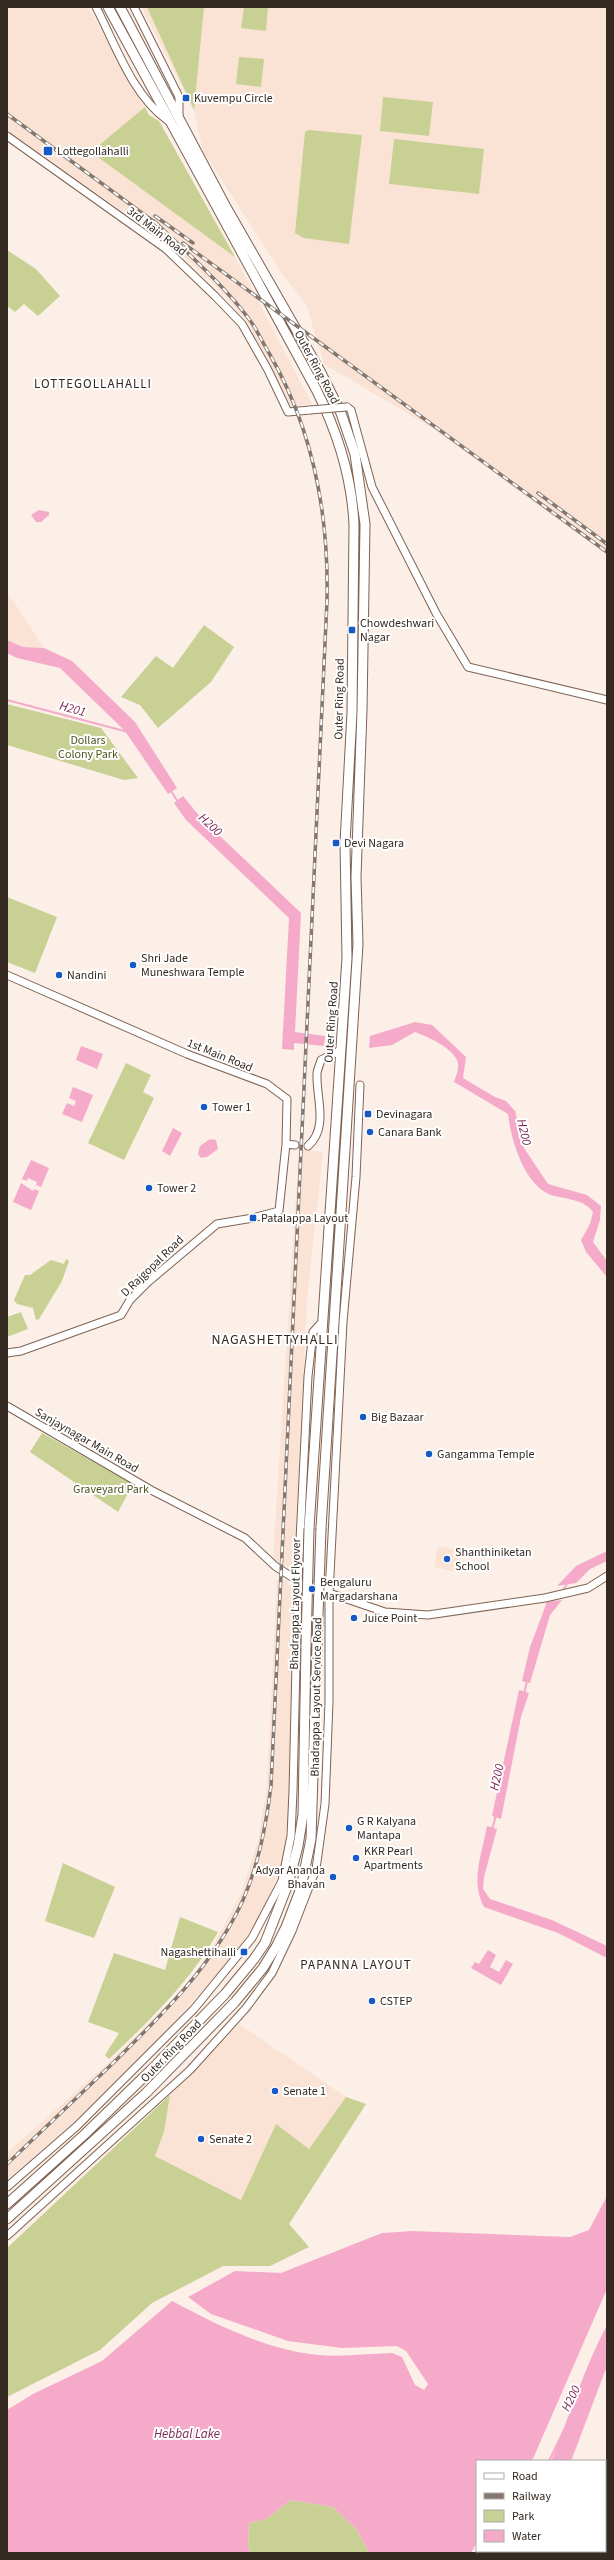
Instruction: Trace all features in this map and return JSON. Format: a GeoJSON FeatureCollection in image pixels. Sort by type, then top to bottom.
{"type":"FeatureCollection","features":[{"type":"Feature","properties":{"kind":"highway","name":"Outer Ring Road"},"geometry":{"type":"LineString","coordinates":[[108,7],[167,120],[316,389],[339,444],[350,483],[354,525],[352,713],[345,843],[347,958],[329,1242],[321,1323]]}},
{"type":"Feature","properties":{"kind":"highway","name":"Outer Ring Road"},"geometry":{"type":"LineString","coordinates":[[120,7],[226,207],[341,413],[355,454],[364,502],[363,702],[356,877],[358,944],[339,1322]]}},
{"type":"Feature","properties":{"kind":"highway","name":"Bhadrappa Layout Flyover"},"geometry":{"type":"LineString","coordinates":[[307,1866],[314,1816],[321,1528],[339,1322]]}},
{"type":"Feature","properties":{"kind":"highway","name":"Bhadrappa Layout Flyover"},"geometry":{"type":"LineString","coordinates":[[285,1883],[298,1846],[303,1815],[309,1528],[321,1323]]}},
{"type":"Feature","properties":{"kind":"highway","name":"Outer Ring Road"},"geometry":{"type":"LineString","coordinates":[[7,2219],[146,2093],[249,1986],[263,1968],[286,1927],[307,1866]]}},
{"type":"Feature","properties":{"kind":"highway"},"geometry":{"type":"LineString","coordinates":[[307,1866],[316,1869]]}},
{"type":"Feature","properties":{"kind":"highway","name":"Outer Ring Road"},"geometry":{"type":"LineString","coordinates":[[7,2204],[129,2092],[241,1976],[265,1943],[285,1883]]}},
{"type":"Feature","properties":{"kind":"street"},"geometry":{"type":"LineString","coordinates":[[96,7],[136,84],[151,108],[167,120]]}},
{"type":"Feature","properties":{"kind":"street"},"geometry":{"type":"LineString","coordinates":[[134,7],[179,97],[179,119]]}},
{"type":"Feature","properties":{"kind":"street","name":"3rd Main Road"},"geometry":{"type":"LineString","coordinates":[[7,136],[166,249],[215,296],[242,324],[268,370],[288,412],[347,407],[351,410],[372,487],[436,613],[468,667],[607,700]]}},
{"type":"Feature","properties":{"kind":"street","name":"1st Main Road"},"geometry":{"type":"LineString","coordinates":[[7,975],[187,1054],[267,1084],[287,1098],[286,1144],[279,1211],[245,1219]]}},
{"type":"Feature","properties":{"kind":"street"},"geometry":{"type":"LineString","coordinates":[[308,1146],[315,1140],[319,1128],[320,1103],[317,1073],[321,1060],[341,1050]]}},
{"type":"Feature","properties":{"kind":"street","name":"Bhadrappa Layout Service Road"},"geometry":{"type":"LineString","coordinates":[[7,2236],[190,2070],[246,2008],[272,1973],[292,1931],[316,1869],[319,1857],[326,1791],[327,1593],[339,1322],[356,1177],[360,1085]]}},
{"type":"Feature","properties":{"kind":"street"},"geometry":{"type":"LineString","coordinates":[[286,1144],[295,1145]]}},
{"type":"Feature","properties":{"kind":"street","name":"D Rajgopal Road"},"geometry":{"type":"LineString","coordinates":[[7,1353],[21,1351],[121,1315],[130,1300],[148,1282],[203,1234],[217,1224],[245,1219]]}},
{"type":"Feature","properties":{"kind":"street"},"geometry":{"type":"LineString","coordinates":[[7,2187],[77,2126],[194,2009],[252,1938],[285,1883],[293,1791],[299,1583],[308,1376],[313,1332],[321,1323]]}},
{"type":"Feature","properties":{"kind":"street","name":"Sanjaynagar Main Road"},"geometry":{"type":"LineString","coordinates":[[7,1406],[151,1490],[245,1538],[275,1566],[299,1583]]}},
{"type":"Feature","properties":{"kind":"street"},"geometry":{"type":"LineString","coordinates":[[299,1583],[305,1582],[324,1587],[327,1593],[385,1612],[428,1616],[545,1598],[583,1589],[607,1576]]}},
{"type":"Feature","properties":{"kind":"shaded area"},"geometry":{"type":"Polygon","coordinates":[[[7,7],[88,7],[149,115],[159,121],[235,257],[312,404],[291,406],[247,321],[217,287],[169,243],[7,132],[7,7]]]}},
{"type":"Feature","properties":{"kind":"shaded area"},"geometry":{"type":"Polygon","coordinates":[[[141,7],[607,7],[607,555],[432,428],[324,364],[306,304],[283,275],[203,151],[194,110],[141,7]]]}},
{"type":"Feature","properties":{"kind":"shaded area"},"geometry":{"type":"Polygon","coordinates":[[[7,594],[16,605],[44,648],[23,647],[7,640],[7,594]]]}},
{"type":"Feature","properties":{"kind":"shaded area"},"geometry":{"type":"Polygon","coordinates":[[[299,1149],[323,1152],[307,1299],[294,1570],[273,1559],[299,1149]]]}},
{"type":"Feature","properties":{"kind":"shaded area","name":"Shanthiniketan School"},"geometry":{"type":"Polygon","coordinates":[[[438,1546],[461,1551],[457,1572],[434,1567],[438,1546]]]}},
{"type":"Feature","properties":{"kind":"shaded area"},"geometry":{"type":"Polygon","coordinates":[[[277,1579],[288,1581],[288,1585],[294,1586],[288,1824],[281,1866],[265,1907],[235,1955],[164,2033],[96,2102],[7,2180],[7,2153],[108,2063],[175,1997],[205,1961],[242,1891],[258,1841],[267,1786],[277,1579]]]}},
{"type":"Feature","properties":{"kind":"shaded area"},"geometry":{"type":"Polygon","coordinates":[[[239,2024],[346,2097],[366,2104],[289,2224],[155,2156],[164,2132],[170,2095],[239,2024]]]}},
{"type":"Feature","properties":{"kind":"green space"},"geometry":{"type":"Polygon","coordinates":[[[147,7],[204,7],[194,110],[147,7]]]}},
{"type":"Feature","properties":{"kind":"green space"},"geometry":{"type":"Polygon","coordinates":[[[244,7],[268,7],[266,31],[241,28],[244,7]]]}},
{"type":"Feature","properties":{"kind":"green space"},"geometry":{"type":"Polygon","coordinates":[[[239,57],[264,59],[261,87],[236,84],[239,57]]]}},
{"type":"Feature","properties":{"kind":"green space"},"geometry":{"type":"Polygon","coordinates":[[[383,97],[433,102],[429,136],[380,131],[383,97]]]}},
{"type":"Feature","properties":{"kind":"green space"},"geometry":{"type":"Polygon","coordinates":[[[145,107],[149,115],[159,121],[235,257],[91,152],[145,107]]]}},
{"type":"Feature","properties":{"kind":"green space"},"geometry":{"type":"Polygon","coordinates":[[[308,130],[362,135],[349,244],[304,238],[295,233],[305,132],[308,130]]]}},
{"type":"Feature","properties":{"kind":"green space"},"geometry":{"type":"Polygon","coordinates":[[[394,139],[484,149],[479,194],[389,184],[394,139]]]}},
{"type":"Feature","properties":{"kind":"green space"},"geometry":{"type":"Polygon","coordinates":[[[7,250],[36,269],[60,296],[38,316],[24,304],[15,312],[7,306],[7,250]]]}},
{"type":"Feature","properties":{"kind":"green space"},"geometry":{"type":"Polygon","coordinates":[[[204,625],[234,647],[211,682],[158,728],[140,705],[121,697],[156,656],[173,668],[204,625]]]}},
{"type":"Feature","properties":{"kind":"green space","name":"Dollars Colony Park"},"geometry":{"type":"Polygon","coordinates":[[[7,704],[101,728],[138,778],[124,780],[7,745],[7,704]]]}},
{"type":"Feature","properties":{"kind":"green space"},"geometry":{"type":"Polygon","coordinates":[[[7,897],[57,917],[35,973],[7,962],[7,897]]]}},
{"type":"Feature","properties":{"kind":"green space"},"geometry":{"type":"Polygon","coordinates":[[[126,1063],[151,1075],[143,1092],[154,1098],[124,1160],[88,1143],[126,1063]]]}},
{"type":"Feature","properties":{"kind":"green space"},"geometry":{"type":"Polygon","coordinates":[[[66,1259],[69,1261],[62,1281],[39,1319],[36,1320],[33,1308],[17,1304],[14,1300],[25,1275],[30,1275],[51,1260],[64,1264],[66,1259]]]}},
{"type":"Feature","properties":{"kind":"green space"},"geometry":{"type":"Polygon","coordinates":[[[21,1312],[28,1329],[7,1337],[7,1317],[21,1312]]]}},
{"type":"Feature","properties":{"kind":"green space","name":"Graveyard Park"},"geometry":{"type":"Polygon","coordinates":[[[42,1433],[133,1484],[118,1512],[30,1452],[42,1433]]]}},
{"type":"Feature","properties":{"kind":"green space"},"geometry":{"type":"Polygon","coordinates":[[[63,1863],[115,1887],[94,1938],[45,1921],[63,1863]]]}},
{"type":"Feature","properties":{"kind":"green space"},"geometry":{"type":"Polygon","coordinates":[[[180,1917],[218,1932],[207,1950],[182,1984],[154,2015],[109,2059],[105,2055],[119,2033],[88,2022],[114,1953],[165,1970],[180,1917]]]}},
{"type":"Feature","properties":{"kind":"green space"},"geometry":{"type":"Polygon","coordinates":[[[170,2095],[164,2132],[155,2156],[241,2200],[276,2124],[309,2149],[346,2097],[366,2104],[289,2224],[309,2247],[270,2266],[223,2266],[152,2303],[100,2350],[7,2397],[7,2248],[170,2095]]]}},
{"type":"Feature","properties":{"kind":"green space"},"geometry":{"type":"Polygon","coordinates":[[[291,2500],[333,2507],[357,2530],[369,2553],[250,2553],[248,2546],[249,2523],[266,2519],[291,2500]]]}},
{"type":"Feature","properties":{"kind":"water"},"geometry":{"type":"Polygon","coordinates":[[[39,510],[49,512],[49,515],[41,522],[36,522],[31,515],[39,510]]]}},
{"type":"Feature","properties":{"kind":"water"},"geometry":{"type":"Polygon","coordinates":[[[7,640],[23,647],[44,648],[72,661],[135,722],[177,788],[168,794],[125,731],[60,668],[17,658],[7,653],[7,640]]]}},
{"type":"Feature","properties":{"kind":"water"},"geometry":{"type":"Polygon","coordinates":[[[183,796],[202,819],[301,913],[295,1032],[325,1036],[324,1046],[294,1043],[294,1050],[282,1049],[289,918],[186,820],[174,803],[183,796]]]}},
{"type":"Feature","properties":{"kind":"water"},"geometry":{"type":"Polygon","coordinates":[[[415,1022],[432,1025],[466,1057],[463,1078],[495,1097],[506,1101],[515,1111],[524,1148],[548,1184],[587,1195],[601,1206],[600,1220],[593,1242],[607,1261],[607,1277],[586,1252],[581,1240],[590,1224],[593,1212],[585,1204],[551,1195],[542,1190],[533,1182],[520,1160],[512,1136],[508,1114],[454,1082],[458,1071],[458,1063],[456,1058],[446,1048],[415,1032],[392,1045],[369,1048],[370,1036],[415,1022]]]}},
{"type":"Feature","properties":{"kind":"water"},"geometry":{"type":"Polygon","coordinates":[[[81,1046],[103,1054],[97,1069],[76,1060],[81,1046]]]}},
{"type":"Feature","properties":{"kind":"water"},"geometry":{"type":"Polygon","coordinates":[[[73,1087],[93,1095],[82,1122],[62,1114],[67,1103],[74,1106],[76,1101],[69,1098],[73,1087]]]}},
{"type":"Feature","properties":{"kind":"water"},"geometry":{"type":"Polygon","coordinates":[[[173,1128],[182,1133],[170,1156],[162,1151],[173,1128]]]}},
{"type":"Feature","properties":{"kind":"water"},"geometry":{"type":"Polygon","coordinates":[[[210,1139],[216,1140],[218,1149],[207,1157],[201,1158],[198,1154],[200,1146],[210,1139]]]}},
{"type":"Feature","properties":{"kind":"water"},"geometry":{"type":"Polygon","coordinates":[[[31,1160],[49,1168],[41,1187],[36,1185],[37,1182],[28,1178],[27,1181],[22,1179],[31,1160]]]}},
{"type":"Feature","properties":{"kind":"water"},"geometry":{"type":"Polygon","coordinates":[[[21,1183],[33,1191],[34,1189],[39,1191],[31,1210],[13,1202],[21,1183]]]}},
{"type":"Feature","properties":{"kind":"water"},"geometry":{"type":"Polygon","coordinates":[[[607,1551],[607,1561],[590,1569],[576,1583],[557,1586],[576,1566],[607,1551]]]}},
{"type":"Feature","properties":{"kind":"water"},"geometry":{"type":"Polygon","coordinates":[[[562,1600],[550,1615],[530,1683],[522,1681],[530,1647],[547,1602],[562,1600]]]}},
{"type":"Feature","properties":{"kind":"water"},"geometry":{"type":"Polygon","coordinates":[[[519,1690],[529,1693],[521,1717],[501,1819],[492,1816],[519,1690]]]}},
{"type":"Feature","properties":{"kind":"water"},"geometry":{"type":"Polygon","coordinates":[[[487,1826],[497,1829],[484,1877],[483,1889],[490,1899],[552,1920],[607,1946],[607,1958],[558,1933],[484,1907],[480,1897],[477,1877],[487,1826]]]}},
{"type":"Feature","properties":{"kind":"water"},"geometry":{"type":"Polygon","coordinates":[[[488,1950],[496,1955],[490,1967],[499,1972],[506,1960],[513,1964],[501,1985],[471,1968],[475,1962],[479,1964],[488,1950]]]}},
{"type":"Feature","properties":{"kind":"water","name":"Hebbal Lake"},"geometry":{"type":"Polygon","coordinates":[[[607,2196],[607,2289],[532,2460],[476,2460],[476,2544],[471,2553],[369,2553],[357,2530],[333,2507],[291,2500],[266,2519],[249,2523],[248,2546],[250,2553],[7,2553],[7,2410],[33,2394],[102,2361],[172,2301],[243,2335],[280,2348],[327,2356],[392,2353],[402,2357],[415,2385],[424,2390],[428,2384],[406,2351],[397,2346],[342,2348],[288,2341],[211,2314],[188,2297],[235,2271],[281,2273],[382,2233],[413,2231],[570,2237],[589,2230],[607,2196]]]}},
{"type":"Feature","properties":{"kind":"water"},"geometry":{"type":"Polygon","coordinates":[[[607,2325],[607,2366],[571,2460],[551,2460],[584,2375],[607,2325]]]}},
{"type":"Feature","properties":{"kind":"waterway","name":"H201"},"geometry":{"type":"LineString","coordinates":[[7,700],[128,732]]}},
{"type":"Feature","properties":{"kind":"waterway","name":"H200"},"geometry":{"type":"LineString","coordinates":[[171,791],[178,802]]}},
{"type":"Feature","properties":{"kind":"waterway","name":"H200"},"geometry":{"type":"LineString","coordinates":[[562,1592],[567,1584]]}},
{"type":"Feature","properties":{"kind":"waterway","name":"H200"},"geometry":{"type":"LineString","coordinates":[[524,1694],[527,1681]]}},
{"type":"Feature","properties":{"kind":"waterway","name":"H200"},"geometry":{"type":"LineString","coordinates":[[492,1830],[496,1815]]}},
{"type":"Feature","properties":{"kind":"waterway","name":"H200"},"geometry":{"type":"LineString","coordinates":[[549,2460],[565,2428]]}},
{"type":"Feature","properties":{"kind":"tunnel"},"geometry":{"type":"LineString","coordinates":[[295,1145],[308,1146]]}},
{"type":"Feature","properties":{"kind":"railway"},"geometry":{"type":"LineString","coordinates":[[7,114],[157,224]]}},
{"type":"Feature","properties":{"kind":"railway"},"geometry":{"type":"LineString","coordinates":[[155,216],[193,243]]}},
{"type":"Feature","properties":{"kind":"railway"},"geometry":{"type":"LineString","coordinates":[[7,2164],[110,2066],[167,2009],[217,1947],[231,1924],[249,1886],[258,1858],[267,1815],[271,1786],[327,601],[325,536],[315,472],[307,442],[297,411],[269,353],[252,323],[239,306],[204,268],[154,221]]}},
{"type":"Feature","properties":{"kind":"railway"},"geometry":{"type":"LineString","coordinates":[[183,243],[607,552]]}},
{"type":"Feature","properties":{"kind":"railway"},"geometry":{"type":"LineString","coordinates":[[538,493],[607,544]]}},
{"type":"Feature","properties":{"kind":"place","name":"Kuvempu Circle"},"geometry":{"type":"Point","coordinates":[186,98]}},
{"type":"Feature","properties":{"kind":"place","name":"Lottegollahalli"},"geometry":{"type":"Point","coordinates":[48,151]}},
{"type":"Feature","properties":{"kind":"place","name":"Chowdeshwari Nagar"},"geometry":{"type":"Point","coordinates":[352,630]}},
{"type":"Feature","properties":{"kind":"place","name":"Devi Nagara"},"geometry":{"type":"Point","coordinates":[336,843]}},
{"type":"Feature","properties":{"kind":"place","name":"Shri Jade Muneshwara Temple"},"geometry":{"type":"Point","coordinates":[133,965]}},
{"type":"Feature","properties":{"kind":"place","name":"Nandini"},"geometry":{"type":"Point","coordinates":[59,975]}},
{"type":"Feature","properties":{"kind":"place","name":"Tower 1"},"geometry":{"type":"Point","coordinates":[204,1107]}},
{"type":"Feature","properties":{"kind":"place","name":"Devinagara"},"geometry":{"type":"Point","coordinates":[368,1114]}},
{"type":"Feature","properties":{"kind":"place","name":"Canara Bank"},"geometry":{"type":"Point","coordinates":[370,1132]}},
{"type":"Feature","properties":{"kind":"place","name":"Tower 2"},"geometry":{"type":"Point","coordinates":[149,1188]}},
{"type":"Feature","properties":{"kind":"place","name":"Patalappa Layout"},"geometry":{"type":"Point","coordinates":[253,1218]}},
{"type":"Feature","properties":{"kind":"place","name":"Big Bazaar"},"geometry":{"type":"Point","coordinates":[363,1417]}},
{"type":"Feature","properties":{"kind":"place","name":"Gangamma Temple"},"geometry":{"type":"Point","coordinates":[429,1454]}},
{"type":"Feature","properties":{"kind":"place","name":"Shanthiniketan School"},"geometry":{"type":"Point","coordinates":[447,1559]}},
{"type":"Feature","properties":{"kind":"place","name":"Bengaluru Margadarshana"},"geometry":{"type":"Point","coordinates":[312,1589]}},
{"type":"Feature","properties":{"kind":"place","name":"Juice Point"},"geometry":{"type":"Point","coordinates":[354,1618]}},
{"type":"Feature","properties":{"kind":"place","name":"G R Kalyana Mantapa"},"geometry":{"type":"Point","coordinates":[349,1828]}},
{"type":"Feature","properties":{"kind":"place","name":"KKR Pearl Apartments"},"geometry":{"type":"Point","coordinates":[356,1858]}},
{"type":"Feature","properties":{"kind":"place","name":"Adyar Ananda Bhavan"},"geometry":{"type":"Point","coordinates":[333,1877]}},
{"type":"Feature","properties":{"kind":"place","name":"Nagashettihalli"},"geometry":{"type":"Point","coordinates":[244,1952]}},
{"type":"Feature","properties":{"kind":"place","name":"CSTEP"},"geometry":{"type":"Point","coordinates":[372,2001]}},
{"type":"Feature","properties":{"kind":"place","name":"Senate 1"},"geometry":{"type":"Point","coordinates":[275,2091]}},
{"type":"Feature","properties":{"kind":"place","name":"Senate 2"},"geometry":{"type":"Point","coordinates":[201,2139]}},
{"type":"Feature","properties":{"kind":"district","name":"LOTTEGOLLAHALLI"},"geometry":{"type":"Point","coordinates":[93,383]}},
{"type":"Feature","properties":{"kind":"district","name":"NAGASHETTYHALLI"},"geometry":{"type":"Point","coordinates":[275,1339]}},
{"type":"Feature","properties":{"kind":"district","name":"PAPANNA LAYOUT"},"geometry":{"type":"Point","coordinates":[356,1964]}}]}
